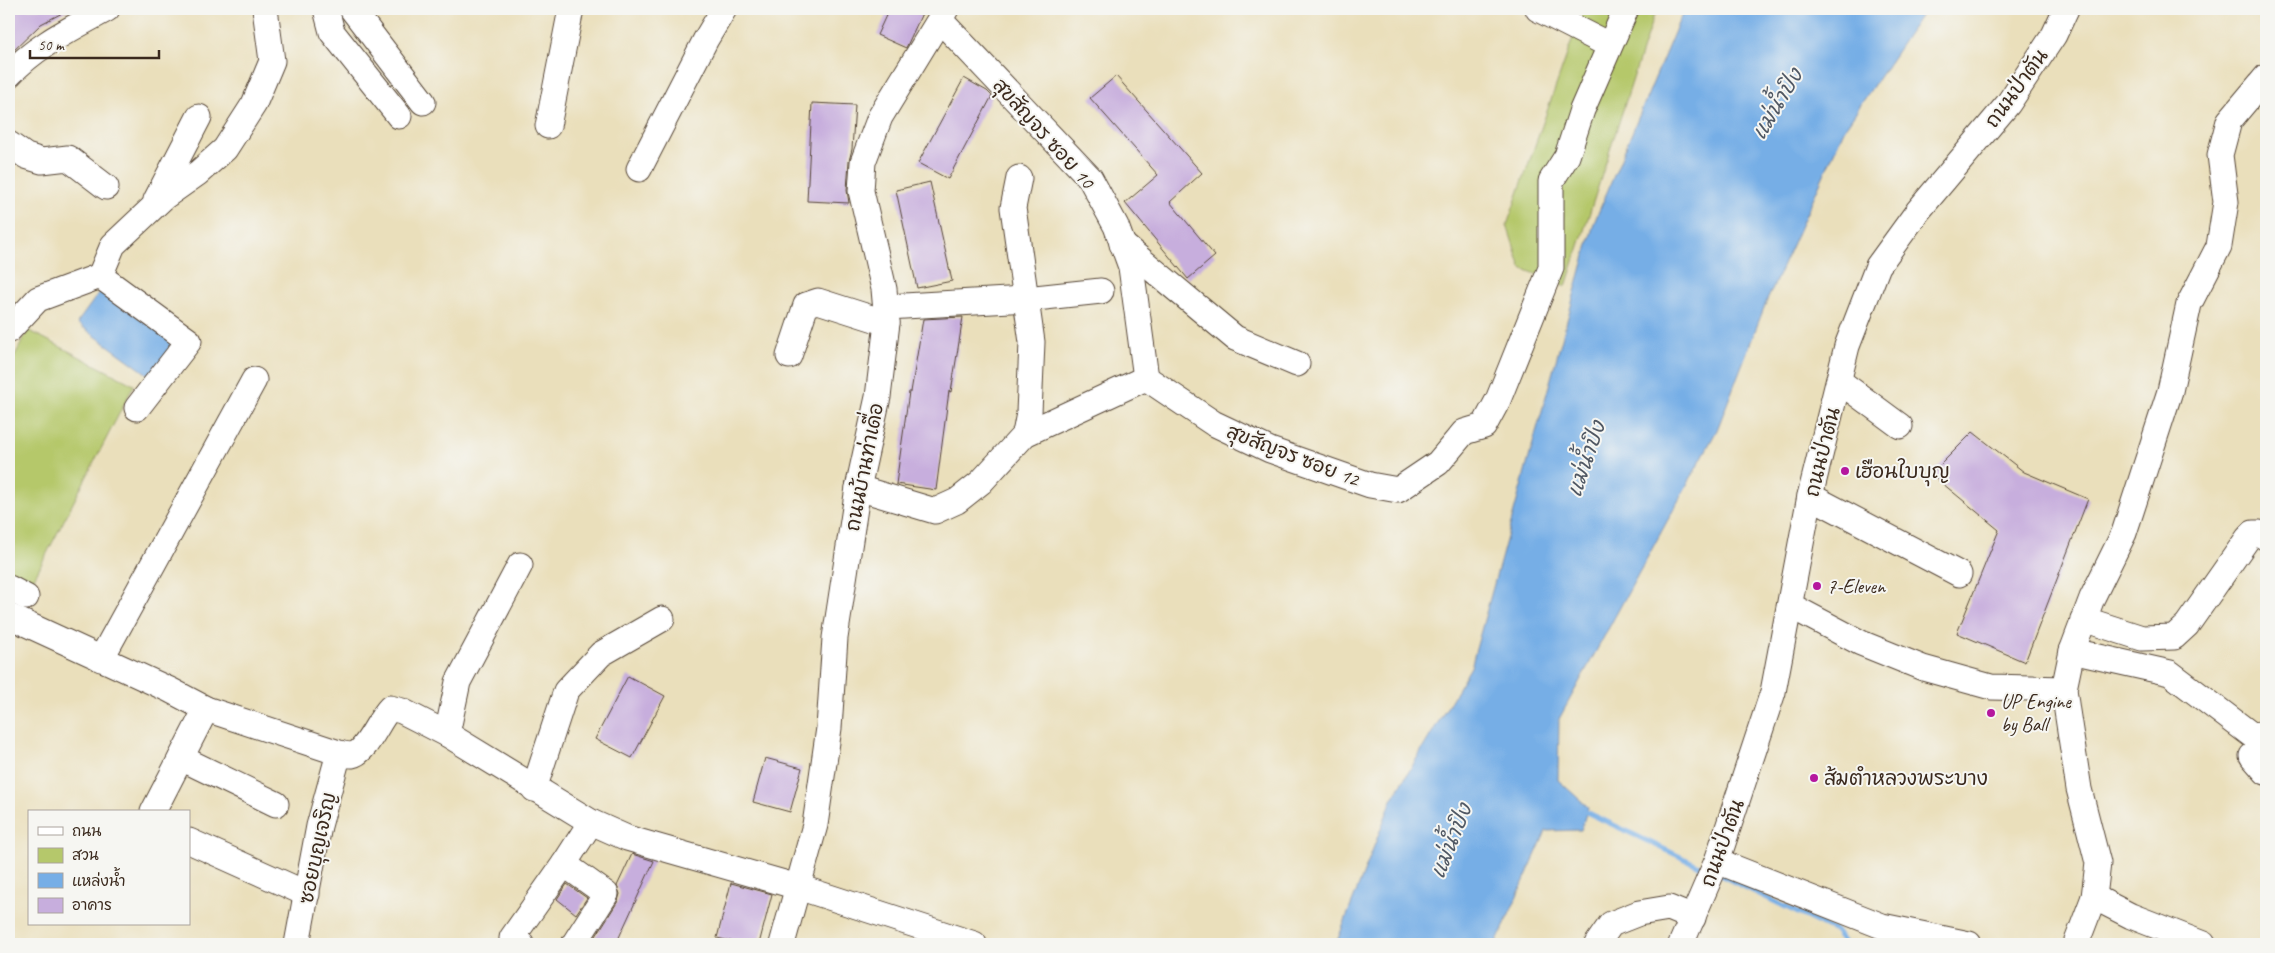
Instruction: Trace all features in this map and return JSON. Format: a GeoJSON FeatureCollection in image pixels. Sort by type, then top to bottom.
{"type":"FeatureCollection","features":[{"type":"Feature","properties":{"kind":"street"},"geometry":{"type":"LineString","coordinates":[[9,75],[19,64],[60,34],[107,9]]}},
{"type":"Feature","properties":{"kind":"street"},"geometry":{"type":"LineString","coordinates":[[9,330],[38,299],[100,276],[113,245],[151,209],[225,149],[254,104],[272,61],[265,9]]}},
{"type":"Feature","properties":{"kind":"street"},"geometry":{"type":"LineString","coordinates":[[326,9],[332,32],[399,116]]}},
{"type":"Feature","properties":{"kind":"street"},"geometry":{"type":"LineString","coordinates":[[352,9],[423,102]]}},
{"type":"Feature","properties":{"kind":"street"},"geometry":{"type":"LineString","coordinates":[[548,126],[571,9]]}},
{"type":"Feature","properties":{"kind":"street"},"geometry":{"type":"LineString","coordinates":[[639,168],[706,39],[724,9]]}},
{"type":"Feature","properties":{"kind":"street"},"geometry":{"type":"LineString","coordinates":[[1538,9],[1610,45],[1626,9]]}},
{"type":"Feature","properties":{"kind":"street","name":"ถนนป่าตัน"},"geometry":{"type":"LineString","coordinates":[[1681,944],[1717,861],[1773,692],[1791,606],[1810,496],[1848,346],[1878,266],[1918,211],[2008,104],[2054,35],[2066,9]]}},
{"type":"Feature","properties":{"kind":"street","name":"สุขสัญจร ซอย 10"},"geometry":{"type":"LineString","coordinates":[[943,15],[1090,178],[1131,267],[1146,378]]}},
{"type":"Feature","properties":{"kind":"street","name":"ถนนบ้านท่าเดื่อ"},"geometry":{"type":"LineString","coordinates":[[782,944],[816,815],[829,728],[835,638],[858,488],[878,397],[887,315],[884,289],[861,191],[863,162],[880,117],[943,15]]}},
{"type":"Feature","properties":{"kind":"street","name":"สุขสัญจร ซอย 12"},"geometry":{"type":"LineString","coordinates":[[1146,378],[1213,423],[1270,450],[1370,485],[1398,490],[1438,463],[1464,432],[1484,426],[1498,400],[1551,268],[1551,181],[1568,156],[1582,110],[1610,45]]}},
{"type":"Feature","properties":{"kind":"street"},"geometry":{"type":"LineString","coordinates":[[2076,944],[2094,897],[2098,863],[2079,789],[2064,689],[2072,651],[2083,620],[2124,533],[2170,391],[2189,304],[2219,246],[2226,202],[2220,155],[2229,121],[2266,78]]}},
{"type":"Feature","properties":{"kind":"street"},"geometry":{"type":"LineString","coordinates":[[151,209],[199,117]]}},
{"type":"Feature","properties":{"kind":"street"},"geometry":{"type":"LineString","coordinates":[[9,144],[26,156],[42,160],[68,158],[106,187]]}},
{"type":"Feature","properties":{"kind":"street"},"geometry":{"type":"LineString","coordinates":[[1020,178],[1013,208],[1032,342],[1029,413],[1025,434]]}},
{"type":"Feature","properties":{"kind":"street"},"geometry":{"type":"LineString","coordinates":[[1122,244],[1235,338],[1297,364]]}},
{"type":"Feature","properties":{"kind":"street"},"geometry":{"type":"LineString","coordinates":[[100,276],[189,341],[137,408]]}},
{"type":"Feature","properties":{"kind":"street"},"geometry":{"type":"LineString","coordinates":[[788,356],[806,305],[818,301],[887,315],[1100,291]]}},
{"type":"Feature","properties":{"kind":"street"},"geometry":{"type":"LineString","coordinates":[[858,488],[935,511],[956,501],[981,482],[1025,434],[1146,378]]}},
{"type":"Feature","properties":{"kind":"street"},"geometry":{"type":"LineString","coordinates":[[101,658],[254,380]]}},
{"type":"Feature","properties":{"kind":"street"},"geometry":{"type":"LineString","coordinates":[[1839,381],[1900,426]]}},
{"type":"Feature","properties":{"kind":"street"},"geometry":{"type":"LineString","coordinates":[[1810,496],[1959,574]]}},
{"type":"Feature","properties":{"kind":"street"},"geometry":{"type":"LineString","coordinates":[[2083,620],[2142,638],[2174,637],[2187,625],[2248,538],[2253,533],[2260,533],[2266,538]]}},
{"type":"Feature","properties":{"kind":"street"},"geometry":{"type":"LineString","coordinates":[[447,734],[458,682],[520,565]]}},
{"type":"Feature","properties":{"kind":"street"},"geometry":{"type":"LineString","coordinates":[[1791,606],[1860,643],[1922,668],[1992,687],[2064,689]]}},
{"type":"Feature","properties":{"kind":"street"},"geometry":{"type":"LineString","coordinates":[[9,616],[206,709],[340,753],[352,755],[363,749],[382,716],[390,708],[402,711],[447,734],[534,789],[591,822],[627,838],[798,887],[974,944]]}},
{"type":"Feature","properties":{"kind":"street"},"geometry":{"type":"LineString","coordinates":[[534,789],[566,691],[601,654],[662,619]]}},
{"type":"Feature","properties":{"kind":"street"},"geometry":{"type":"LineString","coordinates":[[2072,651],[2170,673],[2257,739],[2266,731]]}},
{"type":"Feature","properties":{"kind":"street"},"geometry":{"type":"LineString","coordinates":[[155,810],[206,709]]}},
{"type":"Feature","properties":{"kind":"street","name":"ซอยบุญเจริญ"},"geometry":{"type":"LineString","coordinates":[[297,944],[319,826],[340,753]]}},
{"type":"Feature","properties":{"kind":"street"},"geometry":{"type":"LineString","coordinates":[[181,758],[276,804]]}},
{"type":"Feature","properties":{"kind":"street"},"geometry":{"type":"LineString","coordinates":[[521,944],[512,938],[591,822]]}},
{"type":"Feature","properties":{"kind":"street"},"geometry":{"type":"LineString","coordinates":[[190,841],[307,894]]}},
{"type":"Feature","properties":{"kind":"street"},"geometry":{"type":"LineString","coordinates":[[1717,861],[1882,926],[1969,944]]}},
{"type":"Feature","properties":{"kind":"street"},"geometry":{"type":"LineString","coordinates":[[564,864],[606,894],[574,944]]}},
{"type":"Feature","properties":{"kind":"street"},"geometry":{"type":"LineString","coordinates":[[2094,897],[2131,916],[2203,944]]}},
{"type":"Feature","properties":{"kind":"street"},"geometry":{"type":"LineString","coordinates":[[1597,944],[1611,924],[1639,913],[1669,908],[1693,918]]}},
{"type":"Feature","properties":{"kind":"green space"},"geometry":{"type":"Polygon","coordinates":[[[1583,9],[1659,9],[1653,17],[1566,286],[1521,268],[1507,225],[1583,9]]]}},
{"type":"Feature","properties":{"kind":"green space"},"geometry":{"type":"Polygon","coordinates":[[[28,330],[134,385],[29,588],[9,577],[9,367],[28,330]]]}},
{"type":"Feature","properties":{"kind":"water","name":"แม่น้ำปิง"},"geometry":{"type":"Polygon","coordinates":[[[1684,9],[1925,9],[1845,128],[1765,305],[1717,430],[1559,719],[1558,780],[1588,807],[1581,830],[1546,831],[1496,944],[1336,944],[1392,800],[1471,667],[1594,223],[1684,9]]]}},
{"type":"Feature","properties":{"kind":"water"},"geometry":{"type":"Polygon","coordinates":[[[101,290],[177,345],[153,378],[77,323],[101,290]]]}},
{"type":"Feature","properties":{"kind":"building"},"geometry":{"type":"Polygon","coordinates":[[[13,9],[70,9],[41,24],[9,55],[9,13],[13,9]]]}},
{"type":"Feature","properties":{"kind":"building"},"geometry":{"type":"Polygon","coordinates":[[[889,9],[924,9],[906,48],[877,35],[889,9]]]}},
{"type":"Feature","properties":{"kind":"building"},"geometry":{"type":"Polygon","coordinates":[[[1116,76],[1202,173],[1170,202],[1215,256],[1188,279],[1125,203],[1158,175],[1090,98],[1116,76]]]}},
{"type":"Feature","properties":{"kind":"building"},"geometry":{"type":"Polygon","coordinates":[[[964,78],[987,91],[992,96],[948,179],[918,163],[964,78]]]}},
{"type":"Feature","properties":{"kind":"building"},"geometry":{"type":"Polygon","coordinates":[[[812,103],[855,105],[847,190],[849,203],[807,201],[812,103]]]}},
{"type":"Feature","properties":{"kind":"building"},"geometry":{"type":"Polygon","coordinates":[[[930,182],[952,281],[917,288],[896,190],[930,182]]]}},
{"type":"Feature","properties":{"kind":"building"},"geometry":{"type":"Polygon","coordinates":[[[963,317],[951,392],[949,391],[936,490],[896,484],[909,392],[911,392],[923,319],[963,317]]]}},
{"type":"Feature","properties":{"kind":"building"},"geometry":{"type":"Polygon","coordinates":[[[1973,432],[2024,472],[2088,499],[2025,662],[1957,633],[1999,530],[1931,474],[1973,432]]]}},
{"type":"Feature","properties":{"kind":"building"},"geometry":{"type":"Polygon","coordinates":[[[628,676],[665,696],[632,758],[595,739],[628,676]]]}},
{"type":"Feature","properties":{"kind":"building"},"geometry":{"type":"Polygon","coordinates":[[[765,758],[802,768],[790,812],[753,802],[765,758]]]}},
{"type":"Feature","properties":{"kind":"building"},"geometry":{"type":"Polygon","coordinates":[[[632,854],[654,861],[616,944],[591,944],[618,901],[620,894],[617,886],[632,854]]]}},
{"type":"Feature","properties":{"kind":"building"},"geometry":{"type":"Polygon","coordinates":[[[731,883],[772,894],[759,944],[743,944],[717,938],[731,883]]]}},
{"type":"Feature","properties":{"kind":"building"},"geometry":{"type":"Polygon","coordinates":[[[567,884],[587,898],[576,914],[557,899],[567,884]]]}},
{"type":"Feature","properties":{"kind":"waterway"},"geometry":{"type":"LineString","coordinates":[[1580,809],[1706,869]]}},
{"type":"Feature","properties":{"kind":"waterway"},"geometry":{"type":"LineString","coordinates":[[1720,875],[1835,931],[1845,944]]}},
{"type":"Feature","properties":{"kind":"place","name":"เฮือนใบบุญ"},"geometry":{"type":"Point","coordinates":[1845,471]}},
{"type":"Feature","properties":{"kind":"place","name":"7-Eleven"},"geometry":{"type":"Point","coordinates":[1817,586]}},
{"type":"Feature","properties":{"kind":"place","name":"UP Engine by Ball"},"geometry":{"type":"Point","coordinates":[1991,713]}},
{"type":"Feature","properties":{"kind":"place","name":"ส้มตำหลวงพระบาง"},"geometry":{"type":"Point","coordinates":[1814,778]}}]}
